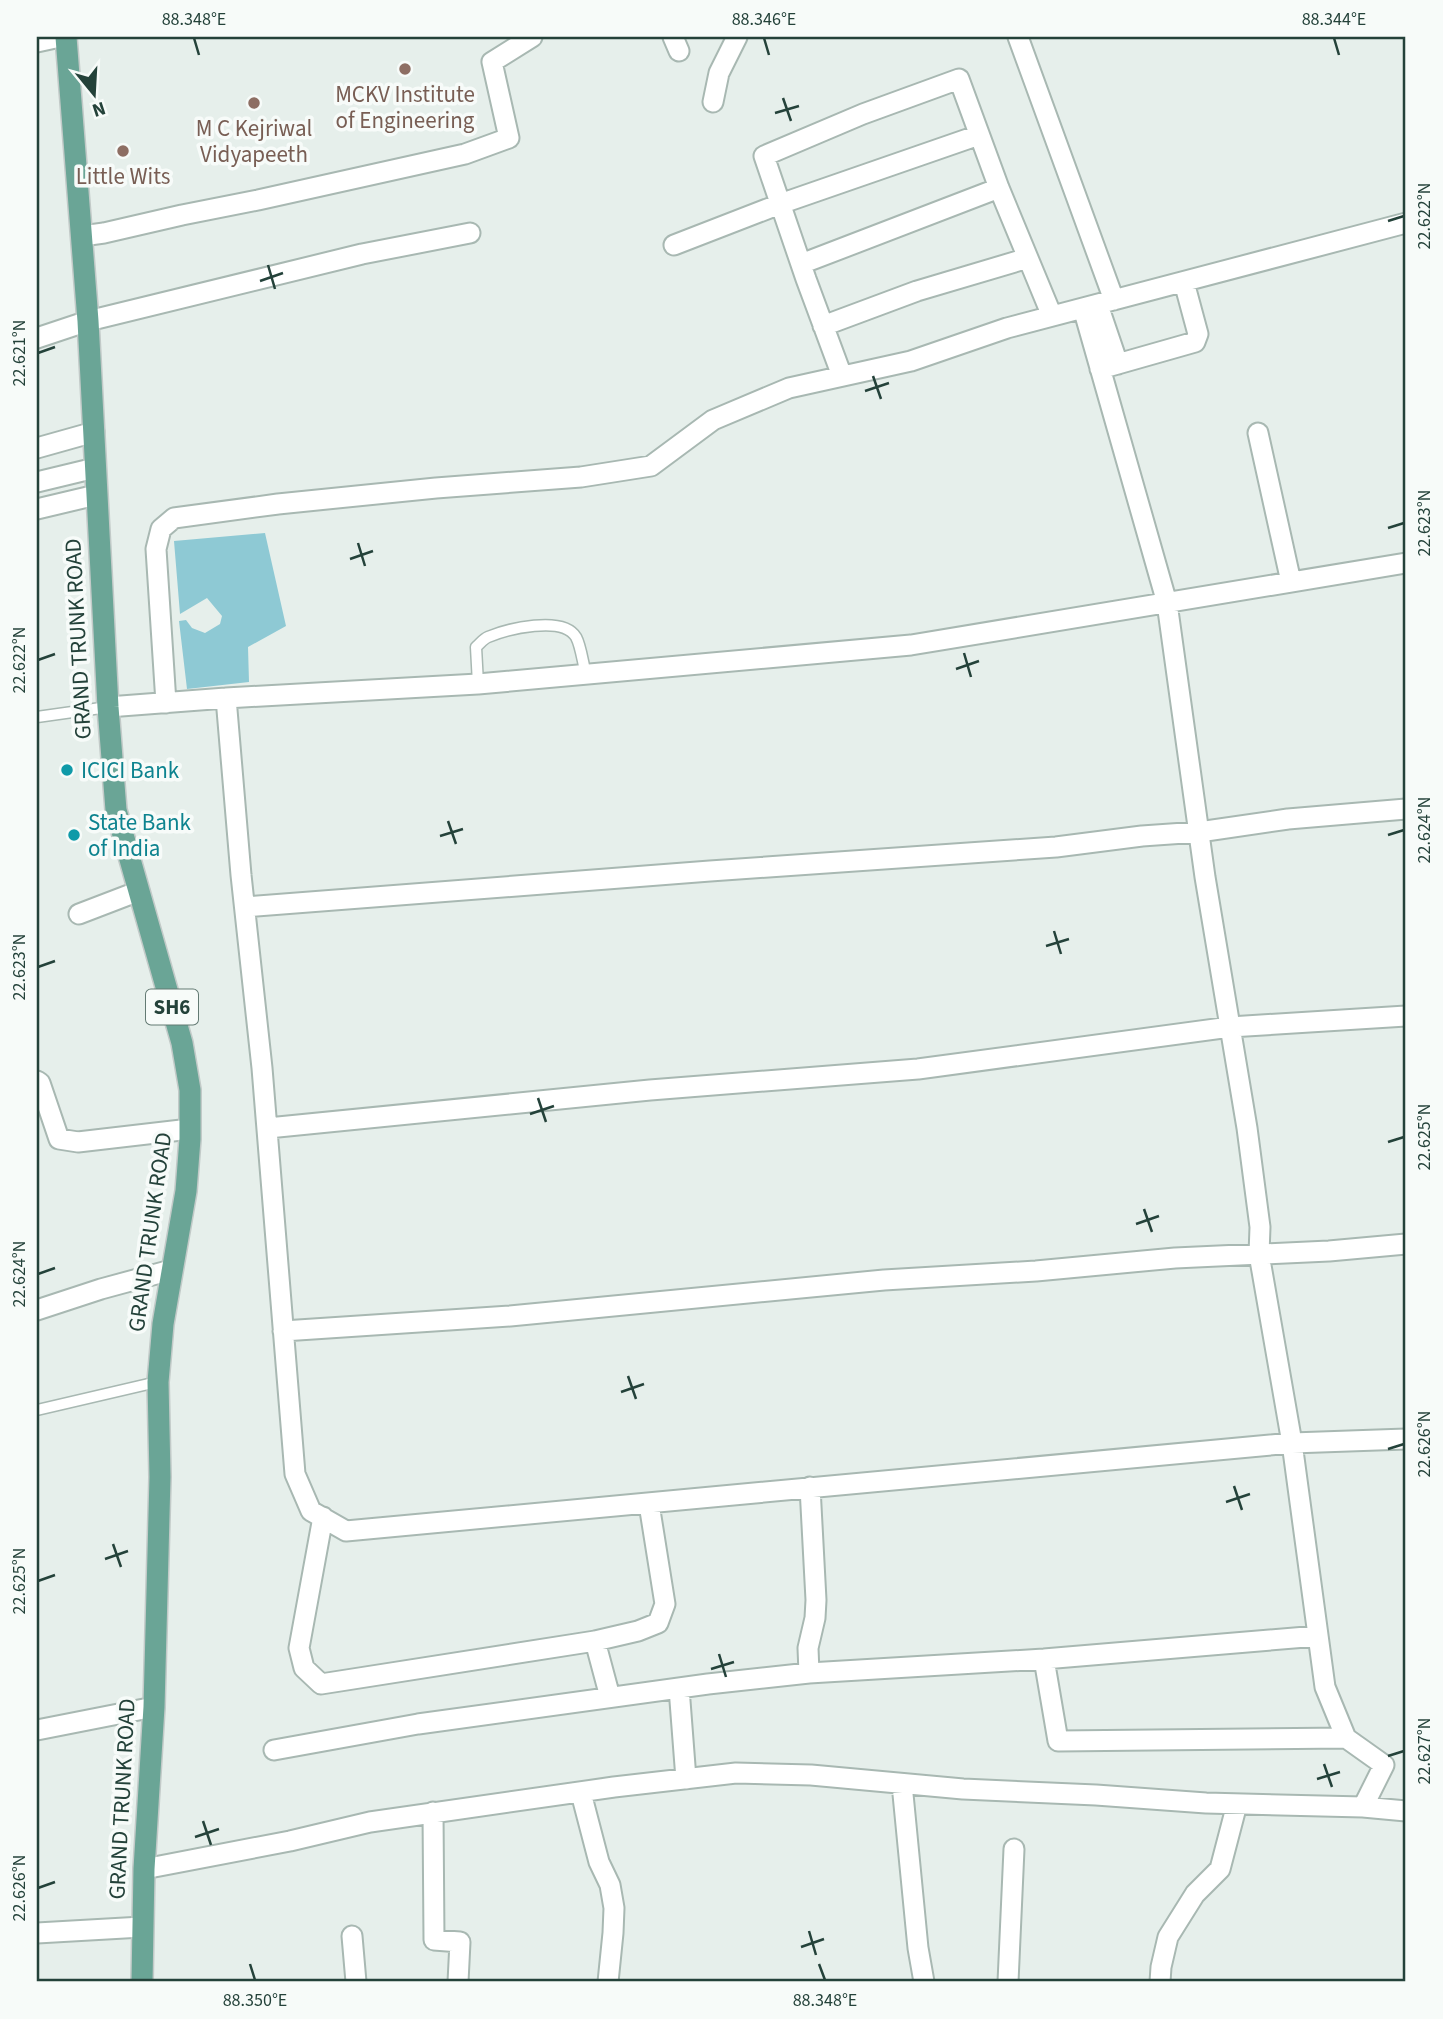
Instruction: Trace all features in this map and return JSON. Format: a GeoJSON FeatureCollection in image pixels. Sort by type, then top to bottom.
{"type":"FeatureCollection","features":[{"type":"Feature","properties":{"kind":"main road","name":"GRAND TRUNK ROAD"},"geometry":{"type":"LineString","coordinates":[[66,37],[88,321],[108,708],[116,810],[182,1043],[190,1090],[186,1191],[163,1324],[158,1382],[160,1477],[154,1707],[144,1869],[142,1982]]}},
{"type":"Feature","properties":{"kind":"street"},"geometry":{"type":"LineString","coordinates":[[37,42],[60,37]]}},
{"type":"Feature","properties":{"kind":"street"},"geometry":{"type":"LineString","coordinates":[[82,236],[465,155],[509,138],[492,62],[532,37]]}},
{"type":"Feature","properties":{"kind":"street"},"geometry":{"type":"LineString","coordinates":[[713,102],[719,73],[737,37]]}},
{"type":"Feature","properties":{"kind":"street"},"geometry":{"type":"LineString","coordinates":[[1018,37],[1098,304],[1109,367],[1167,603],[1199,832],[1260,1227],[1259,1254],[1292,1443],[1325,1687],[1346,1738],[1384,1765],[1363,1807]]}},
{"type":"Feature","properties":{"kind":"street"},"geometry":{"type":"LineString","coordinates":[[842,376],[764,156],[863,114],[959,79],[999,188],[1052,316]]}},
{"type":"Feature","properties":{"kind":"street"},"geometry":{"type":"LineString","coordinates":[[674,245],[780,204],[979,135]]}},
{"type":"Feature","properties":{"kind":"street"},"geometry":{"type":"LineString","coordinates":[[801,264],[999,188]]}},
{"type":"Feature","properties":{"kind":"street"},"geometry":{"type":"LineString","coordinates":[[166,703],[156,549],[161,529],[174,518],[410,490],[580,477],[651,466],[713,420],[789,388],[911,360],[1007,328],[1406,223]]}},
{"type":"Feature","properties":{"kind":"street"},"geometry":{"type":"LineString","coordinates":[[37,338],[88,321],[362,254],[470,233]]}},
{"type":"Feature","properties":{"kind":"street"},"geometry":{"type":"LineString","coordinates":[[823,326],[917,291],[1028,258]]}},
{"type":"Feature","properties":{"kind":"street"},"geometry":{"type":"LineString","coordinates":[[1109,367],[1195,342],[1199,334],[1184,282]]}},
{"type":"Feature","properties":{"kind":"street"},"geometry":{"type":"LineString","coordinates":[[37,448],[94,432]]}},
{"type":"Feature","properties":{"kind":"street"},"geometry":{"type":"LineString","coordinates":[[1258,433],[1291,582]]}},
{"type":"Feature","properties":{"kind":"street"},"geometry":{"type":"LineString","coordinates":[[37,482],[95,468]]}},
{"type":"Feature","properties":{"kind":"street"},"geometry":{"type":"LineString","coordinates":[[37,509],[96,495]]}},
{"type":"Feature","properties":{"kind":"street"},"geometry":{"type":"LineString","coordinates":[[108,708],[226,698],[478,684],[911,645],[1406,563]]}},
{"type":"Feature","properties":{"kind":"street"},"geometry":{"type":"LineString","coordinates":[[226,698],[268,1128],[295,1474],[312,1511],[346,1531],[1292,1443],[1406,1438]]}},
{"type":"Feature","properties":{"kind":"street"},"geometry":{"type":"LineString","coordinates":[[245,907],[1056,847],[1199,832],[1288,819],[1406,809]]}},
{"type":"Feature","properties":{"kind":"street"},"geometry":{"type":"LineString","coordinates":[[79,914],[139,891]]}},
{"type":"Feature","properties":{"kind":"street"},"geometry":{"type":"LineString","coordinates":[[268,1128],[650,1090],[918,1069],[1230,1027],[1406,1016]]}},
{"type":"Feature","properties":{"kind":"street"},"geometry":{"type":"LineString","coordinates":[[37,1081],[59,1139],[78,1142],[190,1129]]}},
{"type":"Feature","properties":{"kind":"street"},"geometry":{"type":"LineString","coordinates":[[283,1331],[510,1316],[884,1280],[1406,1244]]}},
{"type":"Feature","properties":{"kind":"street"},"geometry":{"type":"LineString","coordinates":[[37,1310],[171,1270]]}},
{"type":"Feature","properties":{"kind":"street"},"geometry":{"type":"LineString","coordinates":[[809,1673],[808,1648],[817,1600],[810,1487]]}},
{"type":"Feature","properties":{"kind":"street"},"geometry":{"type":"LineString","coordinates":[[323,1517],[299,1648],[304,1668],[321,1684],[595,1641],[638,1632],[658,1623],[665,1604],[649,1504]]}},
{"type":"Feature","properties":{"kind":"street"},"geometry":{"type":"LineString","coordinates":[[274,1750],[418,1724],[809,1673],[1044,1659],[1318,1636]]}},
{"type":"Feature","properties":{"kind":"street"},"geometry":{"type":"LineString","coordinates":[[595,1641],[610,1697]]}},
{"type":"Feature","properties":{"kind":"street"},"geometry":{"type":"LineString","coordinates":[[1044,1659],[1058,1741],[1346,1738]]}},
{"type":"Feature","properties":{"kind":"street"},"geometry":{"type":"LineString","coordinates":[[678,1688],[686,1779]]}},
{"type":"Feature","properties":{"kind":"street"},"geometry":{"type":"LineString","coordinates":[[37,1730],[154,1707]]}},
{"type":"Feature","properties":{"kind":"street"},"geometry":{"type":"LineString","coordinates":[[144,1869],[290,1841],[370,1822],[614,1787],[736,1773],[811,1775],[963,1790],[1406,1811]]}},
{"type":"Feature","properties":{"kind":"street"},"geometry":{"type":"LineString","coordinates":[[902,1784],[918,1948],[924,1982]]}},
{"type":"Feature","properties":{"kind":"street"},"geometry":{"type":"LineString","coordinates":[[582,1793],[599,1862],[610,1885],[614,1908],[608,1982]]}},
{"type":"Feature","properties":{"kind":"street"},"geometry":{"type":"LineString","coordinates":[[1160,1982],[1168,1937],[1195,1894],[1220,1868],[1237,1804]]}},
{"type":"Feature","properties":{"kind":"street"},"geometry":{"type":"LineString","coordinates":[[433,1812],[434,1940],[460,1942],[458,1982]]}},
{"type":"Feature","properties":{"kind":"street"},"geometry":{"type":"LineString","coordinates":[[1008,1982],[1014,1849]]}},
{"type":"Feature","properties":{"kind":"street"},"geometry":{"type":"LineString","coordinates":[[37,1933],[142,1927]]}},
{"type":"Feature","properties":{"kind":"street"},"geometry":{"type":"LineString","coordinates":[[352,1936],[356,1982]]}},
{"type":"Feature","properties":{"kind":"lane"},"geometry":{"type":"LineString","coordinates":[[478,684],[476,648],[486,638],[512,630],[544,625],[564,626],[576,636],[586,674]]}},
{"type":"Feature","properties":{"kind":"lane"},"geometry":{"type":"LineString","coordinates":[[37,717],[108,708]]}},
{"type":"Feature","properties":{"kind":"lane"},"geometry":{"type":"LineString","coordinates":[[37,1410],[158,1382]]}},
{"type":"Feature","properties":{"kind":"water"},"geometry":{"type":"Polygon","coordinates":[[[265,533],[286,626],[248,647],[249,682],[187,689],[179,621],[186,620],[192,628],[205,633],[220,624],[222,616],[207,598],[180,614],[174,541],[265,533]]]}},
{"type":"Feature","properties":{"kind":"place","name":"MCKV Institute of Engineering"},"geometry":{"type":"Point","coordinates":[405,69]}},
{"type":"Feature","properties":{"kind":"place","name":"M C Kejriwal Vidyapeeth"},"geometry":{"type":"Point","coordinates":[254,103]}},
{"type":"Feature","properties":{"kind":"place","name":"Little Wits"},"geometry":{"type":"Point","coordinates":[123,151]}},
{"type":"Feature","properties":{"kind":"place","name":"ICICI Bank"},"geometry":{"type":"Point","coordinates":[67,770]}},
{"type":"Feature","properties":{"kind":"place","name":"State Bank of India"},"geometry":{"type":"Point","coordinates":[74,835]}}]}
